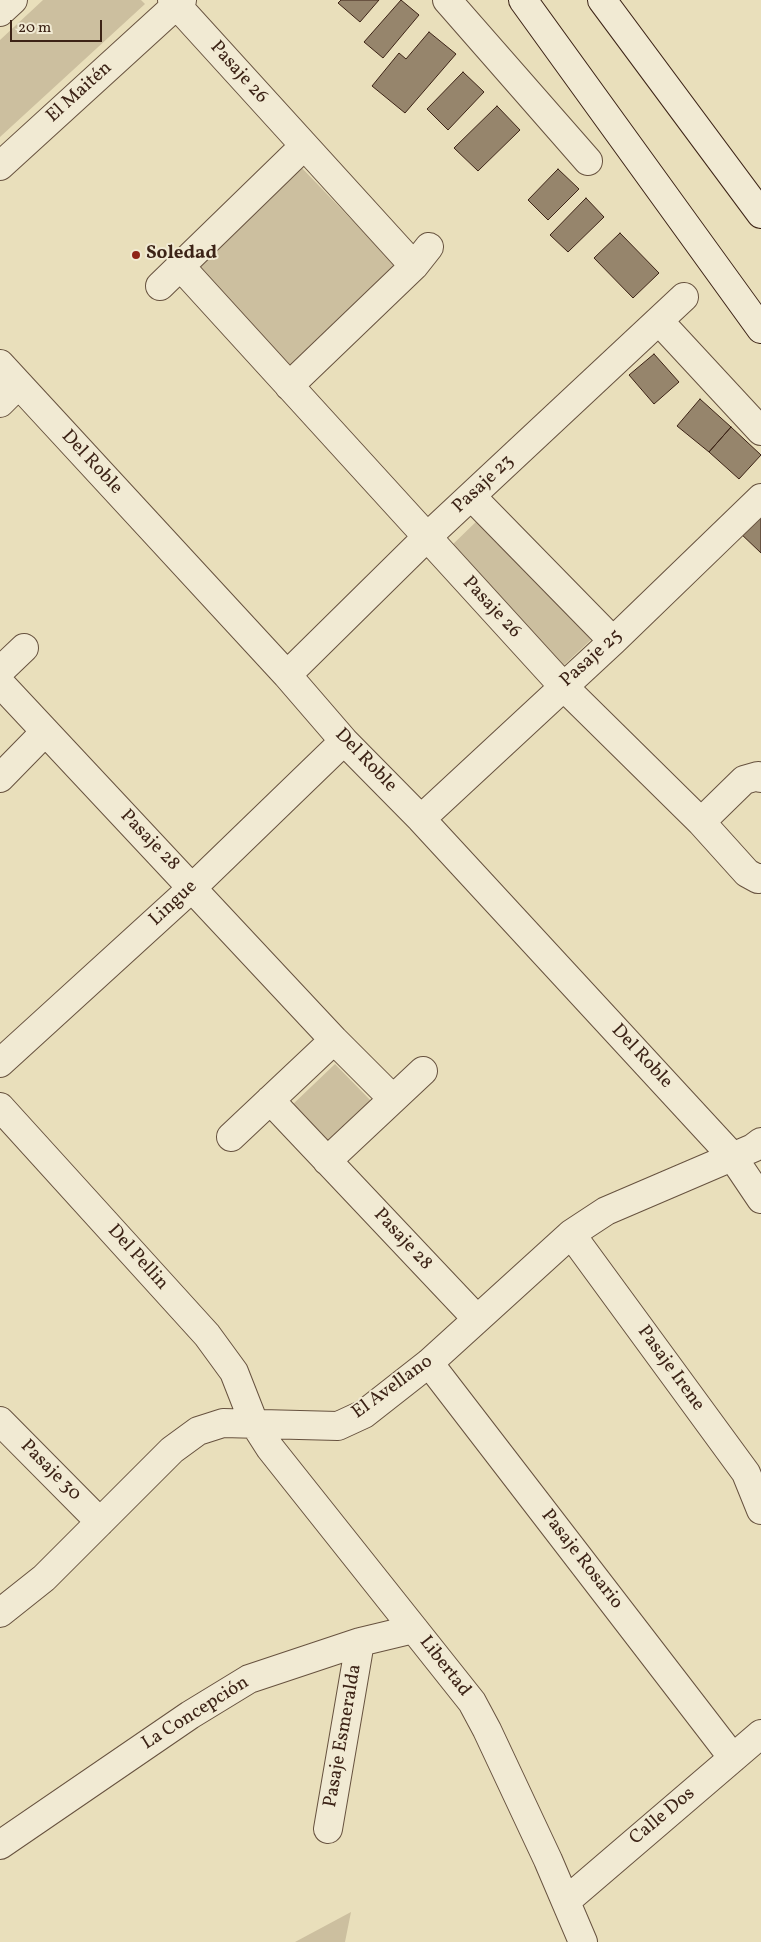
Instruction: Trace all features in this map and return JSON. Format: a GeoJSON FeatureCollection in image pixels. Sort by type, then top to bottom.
{"type":"FeatureCollection","features":[{"type":"Feature","properties":{"kind":"street"},"geometry":{"type":"LineString","coordinates":[[0,12],[13,0]]}},
{"type":"Feature","properties":{"kind":"street"},"geometry":{"type":"LineString","coordinates":[[447,0],[588,161]]}},
{"type":"Feature","properties":{"kind":"street"},"geometry":{"type":"LineString","coordinates":[[524,0],[761,329]]}},
{"type":"Feature","properties":{"kind":"street"},"geometry":{"type":"LineString","coordinates":[[602,0],[761,214]]}},
{"type":"Feature","properties":{"kind":"street","name":"Pasaje 26"},"geometry":{"type":"LineString","coordinates":[[177,2],[304,146],[422,256],[289,386]]}},
{"type":"Feature","properties":{"kind":"street","name":"El Maitén"},"geometry":{"type":"LineString","coordinates":[[0,166],[177,2]]}},
{"type":"Feature","properties":{"kind":"street"},"geometry":{"type":"LineString","coordinates":[[160,286],[304,146]]}},
{"type":"Feature","properties":{"kind":"street","name":"Pasaje 26"},"geometry":{"type":"LineString","coordinates":[[181,267],[426,538],[563,686],[701,822],[747,873],[758,879],[761,878]]}},
{"type":"Feature","properties":{"kind":"street","name":"Pasaje 23"},"geometry":{"type":"LineString","coordinates":[[286,674],[426,538],[684,297]]}},
{"type":"Feature","properties":{"kind":"street"},"geometry":{"type":"LineString","coordinates":[[659,321],[761,431]]}},
{"type":"Feature","properties":{"kind":"street","name":"Del Roble"},"geometry":{"type":"LineString","coordinates":[[0,364],[9,394],[286,674],[344,741],[421,819],[732,1156],[761,1198]]}},
{"type":"Feature","properties":{"kind":"street"},"geometry":{"type":"LineString","coordinates":[[472,497],[613,641]]}},
{"type":"Feature","properties":{"kind":"street","name":"Pasaje 25"},"geometry":{"type":"LineString","coordinates":[[421,819],[613,641],[761,498]]}},
{"type":"Feature","properties":{"kind":"street"},"geometry":{"type":"LineString","coordinates":[[0,671],[24,648]]}},
{"type":"Feature","properties":{"kind":"street","name":"Pasaje 28"},"geometry":{"type":"LineString","coordinates":[[0,683],[193,887],[334,1040],[393,1099]]}},
{"type":"Feature","properties":{"kind":"street"},"geometry":{"type":"LineString","coordinates":[[0,778],[45,732]]}},
{"type":"Feature","properties":{"kind":"street","name":"Lingue"},"geometry":{"type":"LineString","coordinates":[[0,1063],[193,887],[344,741]]}},
{"type":"Feature","properties":{"kind":"street"},"geometry":{"type":"LineString","coordinates":[[701,822],[744,780],[758,776],[761,778]]}},
{"type":"Feature","properties":{"kind":"street"},"geometry":{"type":"LineString","coordinates":[[231,1137],[334,1040]]}},
{"type":"Feature","properties":{"kind":"street"},"geometry":{"type":"LineString","coordinates":[[327,1161],[422,1071]]}},
{"type":"Feature","properties":{"kind":"street","name":"Pasaje 28"},"geometry":{"type":"LineString","coordinates":[[270,1100],[477,1319]]}},
{"type":"Feature","properties":{"kind":"street","name":"Del Pellin"},"geometry":{"type":"LineString","coordinates":[[0,1107],[207,1335],[234,1372],[254,1422]]}},
{"type":"Feature","properties":{"kind":"street","name":"El Avellano"},"geometry":{"type":"LineString","coordinates":[[0,1613],[44,1578],[172,1450],[198,1430],[224,1423],[254,1422],[338,1426],[364,1414],[429,1363],[571,1234],[606,1211],[761,1142]]}},
{"type":"Feature","properties":{"kind":"street","name":"Pasaje Irene"},"geometry":{"type":"LineString","coordinates":[[571,1234],[746,1473],[761,1510]]}},
{"type":"Feature","properties":{"kind":"street","name":"Pasaje Rosario"},"geometry":{"type":"LineString","coordinates":[[429,1363],[733,1758]]}},
{"type":"Feature","properties":{"kind":"street","name":"Pasaje 30"},"geometry":{"type":"LineString","coordinates":[[0,1421],[100,1522]]}},
{"type":"Feature","properties":{"kind":"street","name":"Libertad"},"geometry":{"type":"LineString","coordinates":[[254,1422],[270,1448],[472,1702],[488,1730],[566,1900],[583,1942]]}},
{"type":"Feature","properties":{"kind":"street","name":"La Concepción"},"geometry":{"type":"LineString","coordinates":[[0,1845],[190,1715],[249,1679],[360,1642],[414,1629]]}},
{"type":"Feature","properties":{"kind":"street","name":"Pasaje Esmeralda"},"geometry":{"type":"LineString","coordinates":[[328,1829],[360,1642]]}},
{"type":"Feature","properties":{"kind":"street","name":"Calle Dos"},"geometry":{"type":"LineString","coordinates":[[566,1900],[761,1734]]}},
{"type":"Feature","properties":{"kind":"shaded area"},"geometry":{"type":"Polygon","coordinates":[[[43,0],[141,0],[145,4],[0,137],[0,40],[43,0]]]}},
{"type":"Feature","properties":{"kind":"shaded area"},"geometry":{"type":"Polygon","coordinates":[[[300,166],[396,266],[289,367],[192,262],[300,166]]]}},
{"type":"Feature","properties":{"kind":"shaded area"},"geometry":{"type":"Polygon","coordinates":[[[481,517],[596,635],[563,666],[449,548],[481,517]]]}},
{"type":"Feature","properties":{"kind":"shaded area"},"geometry":{"type":"Polygon","coordinates":[[[335,1064],[373,1103],[328,1146],[290,1107],[335,1064]]]}},
{"type":"Feature","properties":{"kind":"shaded area"},"geometry":{"type":"Polygon","coordinates":[[[351,1912],[345,1942],[295,1942],[351,1912]]]}},
{"type":"Feature","properties":{"kind":"building"},"geometry":{"type":"Polygon","coordinates":[[[341,0],[379,0],[360,22],[338,3],[341,0]]]}},
{"type":"Feature","properties":{"kind":"building"},"geometry":{"type":"Polygon","coordinates":[[[401,0],[419,15],[383,58],[364,42],[401,0]]]}},
{"type":"Feature","properties":{"kind":"building"},"geometry":{"type":"Polygon","coordinates":[[[429,32],[456,54],[405,113],[372,86],[399,53],[406,59],[429,32]]]}},
{"type":"Feature","properties":{"kind":"building"},"geometry":{"type":"Polygon","coordinates":[[[463,72],[484,92],[448,130],[427,109],[463,72]]]}},
{"type":"Feature","properties":{"kind":"building"},"geometry":{"type":"Polygon","coordinates":[[[497,106],[520,130],[478,171],[454,148],[497,106]]]}},
{"type":"Feature","properties":{"kind":"building"},"geometry":{"type":"Polygon","coordinates":[[[558,169],[579,189],[548,220],[528,200],[558,169]]]}},
{"type":"Feature","properties":{"kind":"building"},"geometry":{"type":"Polygon","coordinates":[[[586,198],[604,217],[568,252],[550,235],[586,198]]]}},
{"type":"Feature","properties":{"kind":"building"},"geometry":{"type":"Polygon","coordinates":[[[620,233],[659,273],[633,298],[594,258],[620,233]]]}},
{"type":"Feature","properties":{"kind":"building"},"geometry":{"type":"Polygon","coordinates":[[[654,354],[679,382],[654,404],[629,375],[654,354]]]}},
{"type":"Feature","properties":{"kind":"building"},"geometry":{"type":"Polygon","coordinates":[[[700,399],[731,427],[709,452],[677,426],[700,399]]]}},
{"type":"Feature","properties":{"kind":"building"},"geometry":{"type":"Polygon","coordinates":[[[731,427],[761,455],[739,479],[709,452],[731,427]]]}},
{"type":"Feature","properties":{"kind":"building"},"geometry":{"type":"Polygon","coordinates":[[[761,507],[761,553],[738,531],[761,507]]]}},
{"type":"Feature","properties":{"kind":"place","name":"Soledad"},"geometry":{"type":"Point","coordinates":[136,255]}}]}
